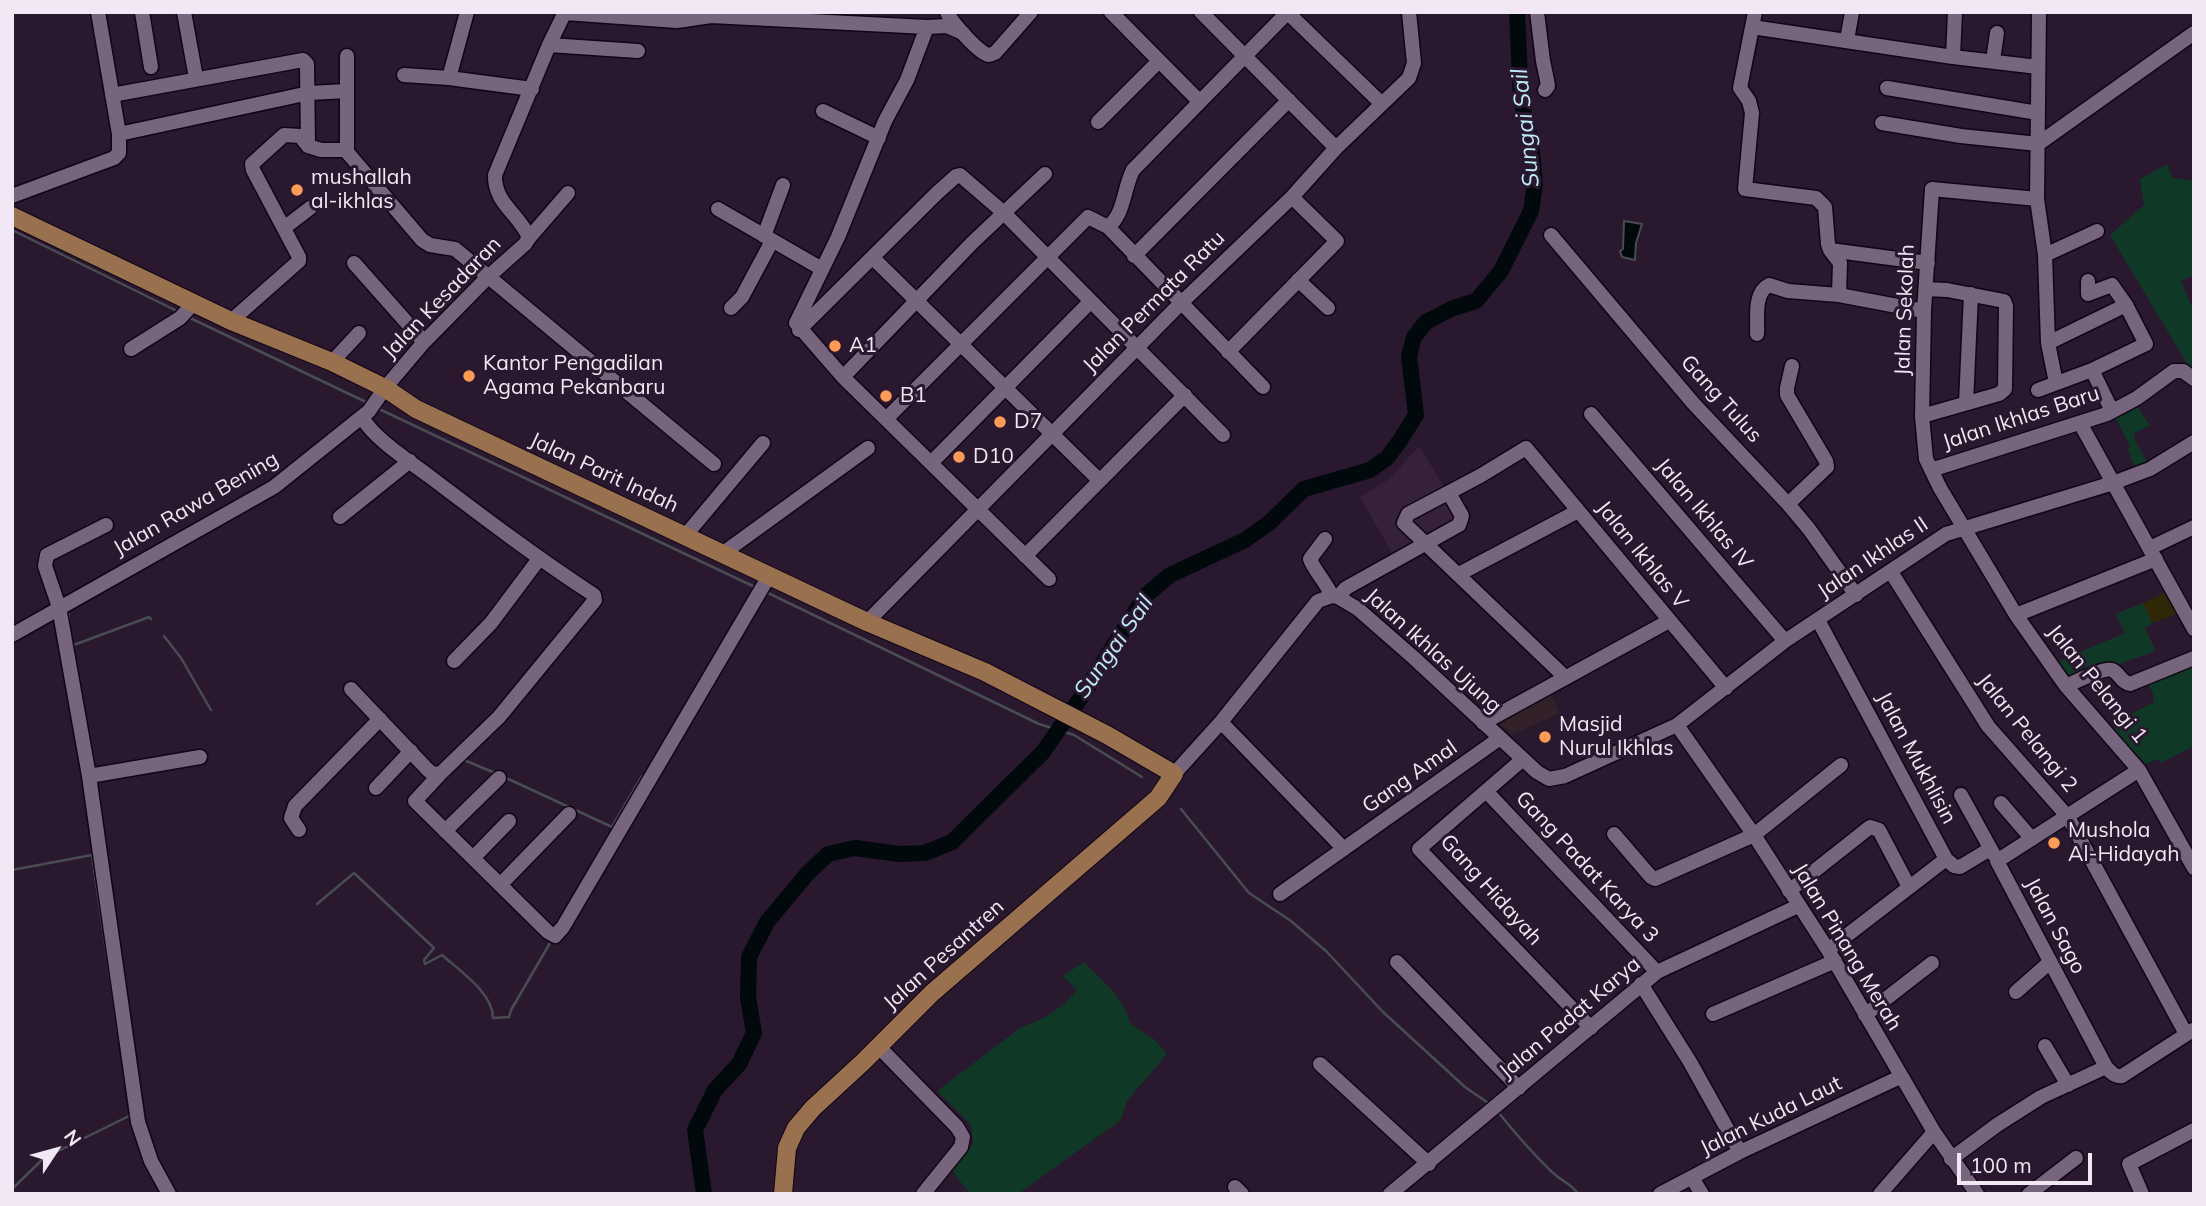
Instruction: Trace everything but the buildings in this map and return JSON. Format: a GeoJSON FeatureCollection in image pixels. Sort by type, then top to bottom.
{"type":"FeatureCollection","features":[{"type":"Feature","properties":{"kind":"main road","name":"Jalan Parit Indah"},"geometry":{"type":"LineString","coordinates":[[12,216],[188,310],[231,321],[332,362],[385,388],[416,409],[722,554],[767,580],[985,673],[1107,735],[1174,774]]}},
{"type":"Feature","properties":{"kind":"main road","name":"Jalan Pesantren"},"geometry":{"type":"LineString","coordinates":[[783,1194],[787,1148],[796,1128],[813,1108],[970,959],[1158,798],[1174,774]]}},
{"type":"Feature","properties":{"kind":"street"},"geometry":{"type":"LineString","coordinates":[[12,196],[114,159],[119,153],[119,134],[98,12]]}},
{"type":"Feature","properties":{"kind":"street"},"geometry":{"type":"LineString","coordinates":[[142,12],[151,67]]}},
{"type":"Feature","properties":{"kind":"street"},"geometry":{"type":"LineString","coordinates":[[184,12],[196,78]]}},
{"type":"Feature","properties":{"kind":"street"},"geometry":{"type":"LineString","coordinates":[[450,78],[467,12]]}},
{"type":"Feature","properties":{"kind":"street"},"geometry":{"type":"LineString","coordinates":[[947,12],[963,33],[985,54],[992,54],[1031,12]]}},
{"type":"Feature","properties":{"kind":"street"},"geometry":{"type":"LineString","coordinates":[[1111,12],[1199,100]]}},
{"type":"Feature","properties":{"kind":"street"},"geometry":{"type":"LineString","coordinates":[[1202,12],[1336,148]]}},
{"type":"Feature","properties":{"kind":"street"},"geometry":{"type":"LineString","coordinates":[[1108,228],[1119,217],[1127,181],[1133,170],[1287,12],[1381,104]]}},
{"type":"Feature","properties":{"kind":"street","name":"Jalan Permata Ratu"},"geometry":{"type":"LineString","coordinates":[[867,622],[1180,304],[1292,197],[1336,148],[1409,78],[1413,69],[1409,12]]}},
{"type":"Feature","properties":{"kind":"street"},"geometry":{"type":"LineString","coordinates":[[1537,12],[1548,80],[1545,90]]}},
{"type":"Feature","properties":{"kind":"street"},"geometry":{"type":"LineString","coordinates":[[1847,40],[1852,12]]}},
{"type":"Feature","properties":{"kind":"street"},"geometry":{"type":"LineString","coordinates":[[1953,57],[1955,12]]}},
{"type":"Feature","properties":{"kind":"street"},"geometry":{"type":"LineString","coordinates":[[2039,12],[2037,200],[2045,255],[2048,342],[2056,383]]}},
{"type":"Feature","properties":{"kind":"street"},"geometry":{"type":"LineString","coordinates":[[565,13],[677,22],[711,16],[867,18],[927,27],[947,26],[963,33]]}},
{"type":"Feature","properties":{"kind":"street","name":"Jalan Kesadaran"},"geometry":{"type":"LineString","coordinates":[[385,388],[424,342],[529,238],[525,226],[500,201],[495,176],[565,13]]}},
{"type":"Feature","properties":{"kind":"street"},"geometry":{"type":"LineString","coordinates":[[1839,296],[1841,269],[1830,250],[1826,211],[1821,201],[1816,198],[1745,189],[1752,113],[1751,104],[1740,88],[1754,20],[1847,40],[2038,67]]}},
{"type":"Feature","properties":{"kind":"street"},"geometry":{"type":"LineString","coordinates":[[927,27],[907,80],[879,138],[838,237],[796,323],[799,330],[843,377],[1049,579]]}},
{"type":"Feature","properties":{"kind":"street"},"geometry":{"type":"LineString","coordinates":[[1993,60],[1997,33]]}},
{"type":"Feature","properties":{"kind":"street"},"geometry":{"type":"LineString","coordinates":[[1882,123],[1961,136],[2038,144],[2194,33]]}},
{"type":"Feature","properties":{"kind":"street"},"geometry":{"type":"LineString","coordinates":[[549,45],[638,51]]}},
{"type":"Feature","properties":{"kind":"street"},"geometry":{"type":"LineString","coordinates":[[347,56],[347,150],[358,168],[422,240],[430,245],[455,249],[714,464]]}},
{"type":"Feature","properties":{"kind":"street"},"geometry":{"type":"LineString","coordinates":[[112,95],[303,60],[307,64],[309,93],[308,146]]}},
{"type":"Feature","properties":{"kind":"street"},"geometry":{"type":"LineString","coordinates":[[1098,122],[1159,61]]}},
{"type":"Feature","properties":{"kind":"street"},"geometry":{"type":"LineString","coordinates":[[404,75],[532,89]]}},
{"type":"Feature","properties":{"kind":"street"},"geometry":{"type":"LineString","coordinates":[[1887,88],[2038,113]]}},
{"type":"Feature","properties":{"kind":"street"},"geometry":{"type":"LineString","coordinates":[[119,134],[309,93],[347,91]]}},
{"type":"Feature","properties":{"kind":"street"},"geometry":{"type":"LineString","coordinates":[[1134,256],[1289,100]]}},
{"type":"Feature","properties":{"kind":"street"},"geometry":{"type":"LineString","coordinates":[[823,111],[879,138]]}},
{"type":"Feature","properties":{"kind":"street"},"geometry":{"type":"LineString","coordinates":[[231,321],[298,264],[299,257],[251,166],[284,135],[300,136],[308,146],[321,150],[347,150]]}},
{"type":"Feature","properties":{"kind":"street"},"geometry":{"type":"LineString","coordinates":[[843,377],[1045,174]]}},
{"type":"Feature","properties":{"kind":"street"},"geometry":{"type":"LineString","coordinates":[[799,330],[958,175],[1004,213],[1223,435]]}},
{"type":"Feature","properties":{"kind":"street"},"geometry":{"type":"LineString","coordinates":[[731,308],[742,297],[768,238],[783,185]]}},
{"type":"Feature","properties":{"kind":"street","name":"Jalan Sekolah"},"geometry":{"type":"LineString","coordinates":[[1965,528],[1940,488],[1926,458],[1922,415],[1924,311],[1932,188],[2037,200]]}},
{"type":"Feature","properties":{"kind":"street"},"geometry":{"type":"LineString","coordinates":[[529,238],[568,193]]}},
{"type":"Feature","properties":{"kind":"street"},"geometry":{"type":"LineString","coordinates":[[1228,352],[1337,241],[1292,197]]}},
{"type":"Feature","properties":{"kind":"street"},"geometry":{"type":"LineString","coordinates":[[284,228],[310,208]]}},
{"type":"Feature","properties":{"kind":"street"},"geometry":{"type":"LineString","coordinates":[[718,209],[822,269]]}},
{"type":"Feature","properties":{"kind":"street"},"geometry":{"type":"LineString","coordinates":[[887,419],[1088,217],[1108,228],[1263,387]]}},
{"type":"Feature","properties":{"kind":"street"},"geometry":{"type":"LineString","coordinates":[[2045,255],[2096,231]]}},
{"type":"Feature","properties":{"kind":"street","name":"Gang Tulus"},"geometry":{"type":"LineString","coordinates":[[1550,235],[1693,402],[1788,504],[1856,595]]}},
{"type":"Feature","properties":{"kind":"street"},"geometry":{"type":"LineString","coordinates":[[1830,250],[1928,263]]}},
{"type":"Feature","properties":{"kind":"street"},"geometry":{"type":"LineString","coordinates":[[873,258],[1099,481]]}},
{"type":"Feature","properties":{"kind":"street"},"geometry":{"type":"LineString","coordinates":[[354,264],[424,342]]}},
{"type":"Feature","properties":{"kind":"street"},"geometry":{"type":"LineString","coordinates":[[1298,280],[1328,308]]}},
{"type":"Feature","properties":{"kind":"street"},"geometry":{"type":"LineString","coordinates":[[2038,390],[2092,370],[2146,344],[2126,305],[2112,285],[2088,294],[2088,281]]}},
{"type":"Feature","properties":{"kind":"street"},"geometry":{"type":"LineString","coordinates":[[1757,334],[1759,296],[1764,287],[1769,285],[1788,291],[1839,296],[1924,311]]}},
{"type":"Feature","properties":{"kind":"street"},"geometry":{"type":"LineString","coordinates":[[1922,415],[1999,394],[2005,389],[2004,301],[1947,289],[1927,289]]}},
{"type":"Feature","properties":{"kind":"street"},"geometry":{"type":"LineString","coordinates":[[1966,403],[1971,294]]}},
{"type":"Feature","properties":{"kind":"street"},"geometry":{"type":"LineString","coordinates":[[931,463],[1090,302]]}},
{"type":"Feature","properties":{"kind":"street"},"geometry":{"type":"LineString","coordinates":[[2048,342],[2126,305]]}},
{"type":"Feature","properties":{"kind":"street"},"geometry":{"type":"LineString","coordinates":[[131,349],[188,310]]}},
{"type":"Feature","properties":{"kind":"street"},"geometry":{"type":"LineString","coordinates":[[332,362],[359,334]]}},
{"type":"Feature","properties":{"kind":"street"},"geometry":{"type":"LineString","coordinates":[[1788,504],[1827,467],[1787,395],[1792,366]]}},
{"type":"Feature","properties":{"kind":"street"},"geometry":{"type":"LineString","coordinates":[[2092,370],[2112,411]]}},
{"type":"Feature","properties":{"kind":"street","name":"Jalan Ikhlas Baru"},"geometry":{"type":"LineString","coordinates":[[1931,470],[2112,411],[2137,398],[2174,372],[2183,371],[2194,379]]}},
{"type":"Feature","properties":{"kind":"street","name":"Jalan Rawa Bening"},"geometry":{"type":"LineString","coordinates":[[12,635],[274,487],[365,414],[385,388]]}},
{"type":"Feature","properties":{"kind":"street"},"geometry":{"type":"LineString","coordinates":[[1025,556],[1185,395]]}},
{"type":"Feature","properties":{"kind":"street"},"geometry":{"type":"LineString","coordinates":[[365,414],[368,428],[539,559],[594,595],[594,603],[499,717],[415,801],[554,936],[559,934],[767,580]]}},
{"type":"Feature","properties":{"kind":"street","name":"Jalan Ikhlas IV"},"geometry":{"type":"LineString","coordinates":[[1591,414],[1785,641]]}},
{"type":"Feature","properties":{"kind":"street"},"geometry":{"type":"LineString","coordinates":[[2080,423],[2153,553],[2188,605],[2194,629]]}},
{"type":"Feature","properties":{"kind":"street","name":"Jalan Ikhlas II"},"geometry":{"type":"LineString","coordinates":[[1677,724],[1785,641],[1946,534],[2113,483],[2150,469],[2194,442]]}},
{"type":"Feature","properties":{"kind":"street"},"geometry":{"type":"LineString","coordinates":[[685,536],[763,443]]}},
{"type":"Feature","properties":{"kind":"street"},"geometry":{"type":"LineString","coordinates":[[722,554],[868,447]]}},
{"type":"Feature","properties":{"kind":"street","name":"Jalan Ikhlas V"},"geometry":{"type":"LineString","coordinates":[[1450,493],[1526,448],[1726,688]]}},
{"type":"Feature","properties":{"kind":"street"},"geometry":{"type":"LineString","coordinates":[[340,517],[410,461]]}},
{"type":"Feature","properties":{"kind":"street"},"geometry":{"type":"LineString","coordinates":[[1325,539],[1310,559],[1311,565],[1335,596],[1346,588],[1426,542],[1462,522],[1462,516],[1450,493],[1406,517],[1404,523],[1426,542],[1566,678]]}},
{"type":"Feature","properties":{"kind":"street"},"geometry":{"type":"LineString","coordinates":[[1459,574],[1578,511]]}},
{"type":"Feature","properties":{"kind":"street"},"geometry":{"type":"LineString","coordinates":[[106,525],[45,558],[45,566],[59,607],[89,776],[138,1122],[154,1166],[169,1194]]}},
{"type":"Feature","properties":{"kind":"street"},"geometry":{"type":"LineString","coordinates":[[2016,615],[2153,553],[2194,527]]}},
{"type":"Feature","properties":{"kind":"street","name":"Jalan Pelangi 1"},"geometry":{"type":"LineString","coordinates":[[1965,528],[2016,615],[2066,686],[2140,770],[2189,847],[2194,868]]}},
{"type":"Feature","properties":{"kind":"street"},"geometry":{"type":"LineString","coordinates":[[454,661],[491,623],[539,559]]}},
{"type":"Feature","properties":{"kind":"street","name":"Jalan Pelangi 2"},"geometry":{"type":"LineString","coordinates":[[1891,572],[1988,726],[2068,817],[2190,1031]]}},
{"type":"Feature","properties":{"kind":"street","name":"Jalan Ikhlas Ujung"},"geometry":{"type":"LineString","coordinates":[[1174,774],[1221,722],[1318,601],[1335,596],[1357,609],[1415,658],[1544,776],[1559,778],[1677,724]]}},
{"type":"Feature","properties":{"kind":"street","name":"Jalan Mukhlisin"},"geometry":{"type":"LineString","coordinates":[[1818,620],[1946,859]]}},
{"type":"Feature","properties":{"kind":"street"},"geometry":{"type":"LineString","coordinates":[[1483,723],[1669,621]]}},
{"type":"Feature","properties":{"kind":"street"},"geometry":{"type":"LineString","coordinates":[[2066,686],[2107,669],[2115,672],[2123,682],[2130,684],[2194,658]]}},
{"type":"Feature","properties":{"kind":"street"},"geometry":{"type":"LineString","coordinates":[[351,690],[433,774],[441,773]]}},
{"type":"Feature","properties":{"kind":"street"},"geometry":{"type":"LineString","coordinates":[[299,830],[291,818],[295,806],[380,719]]}},
{"type":"Feature","properties":{"kind":"street"},"geometry":{"type":"LineString","coordinates":[[1221,722],[1344,849]]}},
{"type":"Feature","properties":{"kind":"street","name":"Jalan Pinang Merah"},"geometry":{"type":"LineString","coordinates":[[1677,724],[1754,835],[1831,955],[1900,1077],[1951,1159],[1977,1194]]}},
{"type":"Feature","properties":{"kind":"street","name":"Gang Amal"},"geometry":{"type":"LineString","coordinates":[[1280,894],[1500,738]]}},
{"type":"Feature","properties":{"kind":"street"},"geometry":{"type":"LineString","coordinates":[[376,788],[411,751]]}},
{"type":"Feature","properties":{"kind":"street"},"geometry":{"type":"LineString","coordinates":[[89,776],[200,757]]}},
{"type":"Feature","properties":{"kind":"street","name":"Gang Hidayah"},"geometry":{"type":"LineString","coordinates":[[1523,759],[1419,849],[1591,1028]]}},
{"type":"Feature","properties":{"kind":"street"},"geometry":{"type":"LineString","coordinates":[[1614,834],[1655,879],[1754,835],[1841,765]]}},
{"type":"Feature","properties":{"kind":"street"},"geometry":{"type":"LineString","coordinates":[[1713,1014],[1831,955],[1909,887],[1946,859],[1954,866],[1960,867],[2032,839],[2140,770]]}},
{"type":"Feature","properties":{"kind":"street"},"geometry":{"type":"LineString","coordinates":[[446,831],[499,778]]}},
{"type":"Feature","properties":{"kind":"street","name":"Gang Padat Karya 3"},"geometry":{"type":"LineString","coordinates":[[1486,791],[1657,972]]}},
{"type":"Feature","properties":{"kind":"street","name":"Jalan Sago"},"geometry":{"type":"LineString","coordinates":[[1961,795],[2106,1067]]}},
{"type":"Feature","properties":{"kind":"street"},"geometry":{"type":"LineString","coordinates":[[2001,803],[2032,839]]}},
{"type":"Feature","properties":{"kind":"street"},"geometry":{"type":"LineString","coordinates":[[500,885],[569,814]]}},
{"type":"Feature","properties":{"kind":"street"},"geometry":{"type":"LineString","coordinates":[[473,858],[509,821]]}},
{"type":"Feature","properties":{"kind":"street"},"geometry":{"type":"LineString","coordinates":[[1788,891],[1870,827],[1879,830],[1909,887]]}},
{"type":"Feature","properties":{"kind":"street","name":"Jalan Padat Karya"},"geometry":{"type":"LineString","coordinates":[[1390,1194],[1657,972],[1798,906]]}},
{"type":"Feature","properties":{"kind":"street"},"geometry":{"type":"LineString","coordinates":[[1397,962],[1519,1088]]}},
{"type":"Feature","properties":{"kind":"street"},"geometry":{"type":"LineString","coordinates":[[1865,1015],[1932,962]]}},
{"type":"Feature","properties":{"kind":"street"},"geometry":{"type":"LineString","coordinates":[[2015,992],[2050,962]]}},
{"type":"Feature","properties":{"kind":"street"},"geometry":{"type":"LineString","coordinates":[[1641,984],[1690,1062],[1740,1152]]}},
{"type":"Feature","properties":{"kind":"street"},"geometry":{"type":"LineString","coordinates":[[1951,1159],[2030,1104],[2106,1067],[2115,1076],[2122,1076],[2190,1031]]}},
{"type":"Feature","properties":{"kind":"street"},"geometry":{"type":"LineString","coordinates":[[2045,1046],[2068,1085]]}},
{"type":"Feature","properties":{"kind":"street"},"geometry":{"type":"LineString","coordinates":[[879,1047],[957,1127],[963,1137],[961,1147],[923,1194]]}},
{"type":"Feature","properties":{"kind":"street"},"geometry":{"type":"LineString","coordinates":[[1320,1064],[1429,1164]]}},
{"type":"Feature","properties":{"kind":"street","name":"Jalan Kuda Laut"},"geometry":{"type":"LineString","coordinates":[[1660,1194],[1740,1152],[1900,1077]]}},
{"type":"Feature","properties":{"kind":"street"},"geometry":{"type":"LineString","coordinates":[[2142,1194],[2129,1164],[2194,1130]]}},
{"type":"Feature","properties":{"kind":"street"},"geometry":{"type":"LineString","coordinates":[[1880,1194],[1934,1132]]}},
{"type":"Feature","properties":{"kind":"street"},"geometry":{"type":"LineString","coordinates":[[2029,1194],[2076,1158]]}},
{"type":"Feature","properties":{"kind":"street"},"geometry":{"type":"LineString","coordinates":[[1692,1178],[1702,1194]]}},
{"type":"Feature","properties":{"kind":"shaded area"},"geometry":{"type":"Polygon","coordinates":[[[1624,221],[1642,224],[1636,243],[1635,260],[1622,257],[1620,251],[1623,249],[1624,221]]]}},
{"type":"Feature","properties":{"kind":"shaded area"},"geometry":{"type":"Polygon","coordinates":[[[1419,446],[1462,516],[1396,560],[1360,497],[1389,479],[1419,446]]]}},
{"type":"Feature","properties":{"kind":"shaded area"},"geometry":{"type":"Polygon","coordinates":[[[1550,691],[1560,713],[1512,735],[1495,720],[1550,691]]]}},
{"type":"Feature","properties":{"kind":"green space"},"geometry":{"type":"Polygon","coordinates":[[[2167,164],[2173,178],[2194,181],[2194,275],[2181,281],[2194,311],[2194,372],[2110,235],[2144,205],[2140,179],[2167,164]]]}},
{"type":"Feature","properties":{"kind":"green space"},"geometry":{"type":"Polygon","coordinates":[[[2135,403],[2150,425],[2135,433],[2134,438],[2147,462],[2135,471],[2128,449],[2130,446],[2114,415],[2135,403]]]}},
{"type":"Feature","properties":{"kind":"green space"},"geometry":{"type":"Polygon","coordinates":[[[2143,603],[2153,623],[2145,628],[2156,651],[2068,682],[2052,664],[2125,633],[2115,614],[2143,603]]]}},
{"type":"Feature","properties":{"kind":"green space"},"geometry":{"type":"Polygon","coordinates":[[[2194,661],[2194,746],[2161,763],[2158,759],[2142,766],[2108,726],[2154,702],[2153,693],[2146,681],[2194,661]]]}},
{"type":"Feature","properties":{"kind":"green space"},"geometry":{"type":"Polygon","coordinates":[[[1084,962],[1118,998],[1130,1024],[1154,1039],[1167,1054],[1127,1101],[1121,1120],[1018,1194],[970,1194],[952,1171],[973,1144],[971,1125],[937,1091],[1020,1028],[1056,1010],[1077,990],[1063,976],[1084,962]]]}},
{"type":"Feature","properties":{"kind":"sand"},"geometry":{"type":"Polygon","coordinates":[[[2170,590],[2182,612],[2153,623],[2143,603],[2170,590]]]}},
{"type":"Feature","properties":{"kind":"waterway","name":"Sungai Sail"},"geometry":{"type":"LineString","coordinates":[[704,1194],[695,1130],[715,1090],[739,1064],[754,1033],[748,997],[749,957],[767,922],[807,874],[828,854],[855,848],[899,854],[925,853],[952,842],[1043,752],[1145,596],[1170,575],[1245,540],[1269,523],[1304,489],[1370,470],[1387,458],[1399,442],[1416,415],[1409,356],[1414,337],[1426,322],[1453,308],[1476,301],[1501,271],[1531,211],[1535,184],[1531,142],[1521,100],[1517,12]]}},
{"type":"Feature","properties":{"kind":"waterway"},"geometry":{"type":"LineString","coordinates":[[12,230],[179,312]]}},
{"type":"Feature","properties":{"kind":"waterway"},"geometry":{"type":"LineString","coordinates":[[188,317],[368,403]]}},
{"type":"Feature","properties":{"kind":"waterway"},"geometry":{"type":"LineString","coordinates":[[377,408],[757,588]]}},
{"type":"Feature","properties":{"kind":"waterway"},"geometry":{"type":"LineString","coordinates":[[766,592],[1039,724],[1074,735],[1142,777]]}},
{"type":"Feature","properties":{"kind":"waterway"},"geometry":{"type":"LineString","coordinates":[[69,622],[70,609]]}},
{"type":"Feature","properties":{"kind":"waterway"},"geometry":{"type":"LineString","coordinates":[[71,646],[149,617],[151,619]]}},
{"type":"Feature","properties":{"kind":"waterway"},"geometry":{"type":"LineString","coordinates":[[164,636],[181,658],[211,710]]}},
{"type":"Feature","properties":{"kind":"waterway"},"geometry":{"type":"LineString","coordinates":[[464,760],[495,773]]}},
{"type":"Feature","properties":{"kind":"waterway"},"geometry":{"type":"LineString","coordinates":[[439,785],[449,775]]}},
{"type":"Feature","properties":{"kind":"waterway"},"geometry":{"type":"LineString","coordinates":[[504,777],[612,827],[642,776]]}},
{"type":"Feature","properties":{"kind":"waterway"},"geometry":{"type":"LineString","coordinates":[[1181,809],[1249,893],[1291,921],[1327,952],[1383,1012],[1465,1087],[1491,1105]]}},
{"type":"Feature","properties":{"kind":"waterway"},"geometry":{"type":"LineString","coordinates":[[12,870],[92,855],[119,1038]]}},
{"type":"Feature","properties":{"kind":"waterway"},"geometry":{"type":"LineString","coordinates":[[317,904],[354,873],[434,948],[424,960],[425,964],[442,955],[482,991],[492,1009],[493,1018],[509,1017],[550,943]]}},
{"type":"Feature","properties":{"kind":"waterway"},"geometry":{"type":"LineString","coordinates":[[1498,1112],[1538,1158],[1578,1194]]}},
{"type":"Feature","properties":{"kind":"waterway"},"geometry":{"type":"LineString","coordinates":[[12,1189],[44,1158],[129,1116]]}},
{"type":"Feature","properties":{"kind":"place","name":"mushallah al-ikhlas"},"geometry":{"type":"Point","coordinates":[297,190]}},
{"type":"Feature","properties":{"kind":"place","name":"A1"},"geometry":{"type":"Point","coordinates":[835,346]}},
{"type":"Feature","properties":{"kind":"place","name":"Kantor Pengadilan Agama Pekanbaru"},"geometry":{"type":"Point","coordinates":[469,376]}},
{"type":"Feature","properties":{"kind":"place","name":"B1"},"geometry":{"type":"Point","coordinates":[886,396]}},
{"type":"Feature","properties":{"kind":"place","name":"D7"},"geometry":{"type":"Point","coordinates":[1000,422]}},
{"type":"Feature","properties":{"kind":"place","name":"D10"},"geometry":{"type":"Point","coordinates":[959,457]}},
{"type":"Feature","properties":{"kind":"place","name":"Masjid Nurul Ikhlas"},"geometry":{"type":"Point","coordinates":[1545,737]}},
{"type":"Feature","properties":{"kind":"place","name":"Mushola Al-Hidayah"},"geometry":{"type":"Point","coordinates":[2054,843]}}]}
